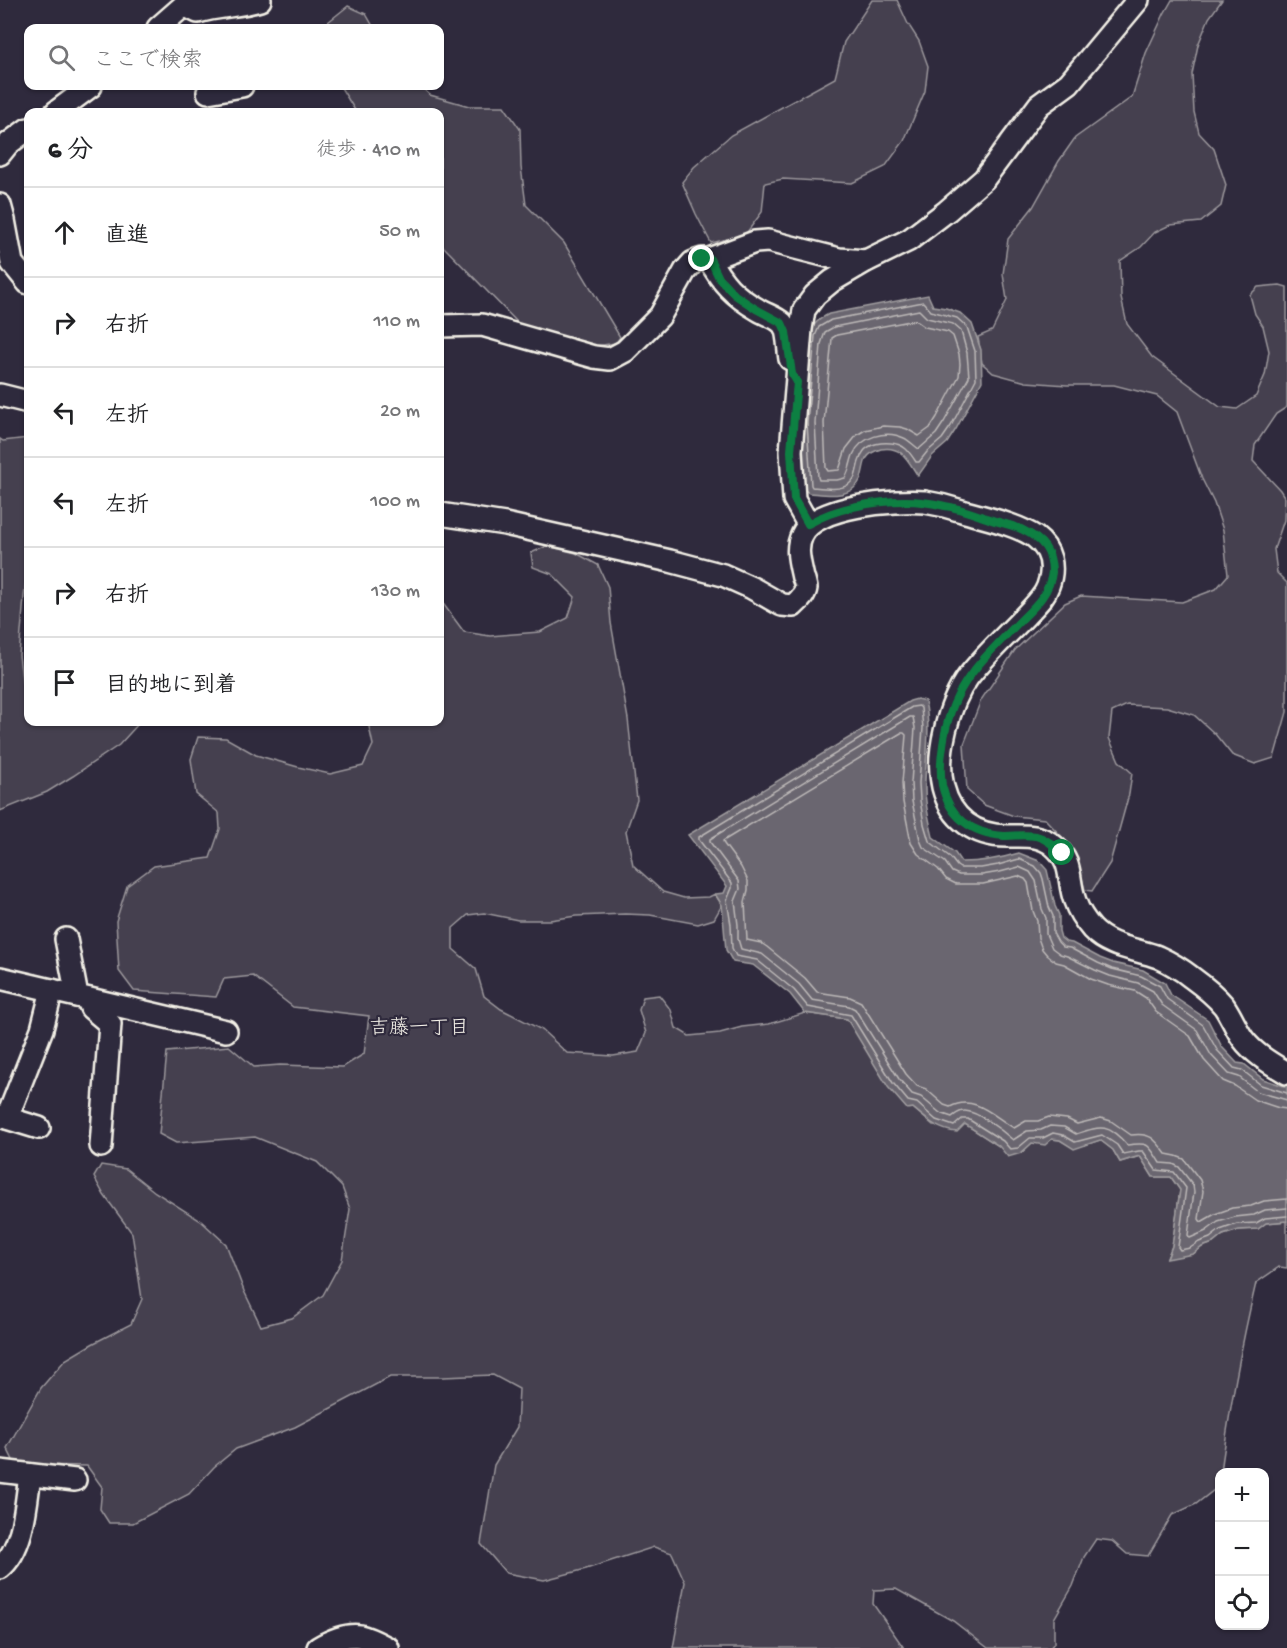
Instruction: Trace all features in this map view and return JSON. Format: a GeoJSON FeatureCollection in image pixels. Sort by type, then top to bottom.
{"type":"FeatureCollection","features":[{"type":"Feature","properties":{"kind":"street"},"geometry":{"type":"LineString","coordinates":[[166,24],[192,11],[260,0]]}},
{"type":"Feature","properties":{"kind":"street"},"geometry":{"type":"LineString","coordinates":[[808,524],[794,499],[791,451],[804,310],[815,296],[832,281],[909,240],[984,179],[1040,105],[1069,83],[1138,0]]}},
{"type":"Feature","properties":{"kind":"street"},"geometry":{"type":"LineString","coordinates":[[61,108],[86,90]]}},
{"type":"Feature","properties":{"kind":"street"},"geometry":{"type":"LineString","coordinates":[[0,154],[8,144],[24,132]]}},
{"type":"Feature","properties":{"kind":"street"},"geometry":{"type":"LineString","coordinates":[[0,205],[12,263],[24,278]]}},
{"type":"Feature","properties":{"kind":"street"},"geometry":{"type":"LineString","coordinates":[[444,326],[482,325],[594,357],[610,359],[625,351],[660,316],[693,262],[710,259],[755,242],[768,241],[839,259],[866,261]]}},
{"type":"Feature","properties":{"kind":"street"},"geometry":{"type":"LineString","coordinates":[[710,259],[719,278],[735,295],[782,323],[786,332],[792,374],[797,382]]}},
{"type":"Feature","properties":{"kind":"street"},"geometry":{"type":"LineString","coordinates":[[0,395],[24,401]]}},
{"type":"Feature","properties":{"kind":"street"},"geometry":{"type":"LineString","coordinates":[[444,515],[505,524],[670,561],[723,575],[782,605],[793,606],[801,599],[806,588],[798,550],[801,536],[808,524],[834,513],[875,503],[926,502],[947,506],[1023,530],[1036,538],[1045,546],[1051,559],[1052,572],[1048,587],[1041,599],[969,676],[947,720],[942,751],[942,785],[952,809],[961,821],[975,829],[990,834],[1037,836],[1051,843],[1062,853],[1070,869],[1075,901],[1093,930],[1122,946],[1159,958],[1189,976],[1223,1005],[1244,1041],[1262,1057],[1287,1073]]}},
{"type":"Feature","properties":{"kind":"street"},"geometry":{"type":"LineString","coordinates":[[66,939],[82,997],[110,1024],[101,1146]]}},
{"type":"Feature","properties":{"kind":"street"},"geometry":{"type":"LineString","coordinates":[[0,978],[226,1031]]}},
{"type":"Feature","properties":{"kind":"street"},"geometry":{"type":"LineString","coordinates":[[39,1128],[4,1117],[42,1029],[52,990]]}},
{"type":"Feature","properties":{"kind":"street"},"geometry":{"type":"LineString","coordinates":[[0,1472],[75,1480]]}},
{"type":"Feature","properties":{"kind":"street"},"geometry":{"type":"LineString","coordinates":[[0,1568],[13,1553],[18,1538],[30,1475]]}},
{"type":"Feature","properties":{"kind":"street"},"geometry":{"type":"LineString","coordinates":[[318,1648],[327,1642],[360,1636],[388,1648]]}},
{"type":"Feature","properties":{"kind":"shaded area"},"geometry":{"type":"Polygon","coordinates":[[[872,0],[897,0],[919,41],[928,66],[925,91],[904,141],[885,167],[852,183],[783,179],[765,183],[762,212],[745,235],[711,243],[682,182],[694,167],[731,135],[835,78],[844,42],[872,0]]]}},
{"type":"Feature","properties":{"kind":"shaded area"},"geometry":{"type":"Polygon","coordinates":[[[1172,0],[1222,0],[1209,18],[1198,45],[1192,74],[1194,112],[1199,133],[1214,149],[1226,185],[1221,206],[1201,222],[1170,225],[1155,232],[1141,247],[1120,261],[1121,298],[1127,324],[1152,357],[1220,407],[1237,409],[1256,396],[1265,375],[1269,351],[1263,326],[1255,314],[1250,295],[1258,287],[1280,285],[1287,287],[1287,407],[1276,414],[1255,445],[1253,461],[1285,498],[1284,520],[1274,549],[1277,573],[1287,583],[1287,712],[1274,758],[1255,764],[1232,755],[1215,734],[1194,715],[1167,707],[1127,705],[1112,712],[1109,738],[1119,761],[1132,773],[1129,794],[1110,863],[1092,891],[1085,890],[1081,874],[1063,838],[1045,819],[1014,816],[984,805],[967,790],[964,744],[981,700],[1015,650],[1065,603],[1081,596],[1182,602],[1216,589],[1228,575],[1223,530],[1177,412],[1157,396],[1114,385],[1026,382],[993,373],[982,363],[978,337],[992,331],[1007,300],[1003,274],[1008,239],[1033,207],[1075,138],[1132,97],[1146,53],[1172,0]]]}},
{"type":"Feature","properties":{"kind":"shaded area"},"geometry":{"type":"Polygon","coordinates":[[[348,6],[366,14],[372,24],[328,24],[348,6]]]}},
{"type":"Feature","properties":{"kind":"shaded area"},"geometry":{"type":"Polygon","coordinates":[[[342,90],[424,90],[430,95],[469,106],[504,106],[520,129],[521,167],[526,205],[564,243],[620,337],[616,343],[596,346],[519,324],[444,247],[444,108],[354,108],[342,90]]]}},
{"type":"Feature","properties":{"kind":"shaded area"},"geometry":{"type":"Polygon","coordinates":[[[24,438],[24,597],[19,655],[24,695],[24,726],[136,726],[119,745],[73,776],[47,792],[0,811],[0,439],[3,441],[24,438]]]}},
{"type":"Feature","properties":{"kind":"shaded area"},"geometry":{"type":"Polygon","coordinates":[[[547,546],[576,553],[598,565],[608,587],[611,623],[628,719],[637,800],[626,831],[633,865],[663,892],[684,898],[709,897],[715,894],[722,905],[714,919],[698,924],[650,915],[625,914],[576,916],[550,920],[518,920],[484,913],[468,915],[453,928],[453,949],[476,969],[484,996],[501,1009],[542,1030],[567,1053],[613,1056],[638,1052],[646,1033],[639,1010],[643,997],[659,995],[671,1010],[676,1028],[689,1036],[769,1024],[805,1013],[847,1019],[913,1108],[933,1125],[965,1124],[999,1146],[1021,1153],[1032,1143],[1052,1139],[1060,1140],[1074,1148],[1100,1140],[1113,1150],[1120,1162],[1140,1156],[1153,1177],[1171,1177],[1180,1190],[1172,1246],[1167,1258],[1193,1254],[1223,1235],[1239,1230],[1258,1229],[1266,1223],[1287,1221],[1287,1268],[1279,1267],[1256,1283],[1235,1385],[1221,1468],[1215,1468],[1215,1489],[1196,1504],[1172,1515],[1148,1556],[1127,1554],[1112,1541],[1096,1539],[1084,1557],[1073,1586],[1054,1619],[1054,1643],[1050,1648],[988,1648],[953,1621],[896,1589],[874,1590],[873,1604],[904,1648],[673,1648],[685,1582],[672,1553],[654,1547],[544,1580],[506,1573],[481,1544],[494,1465],[517,1427],[519,1389],[493,1375],[390,1377],[295,1427],[236,1449],[214,1467],[189,1494],[133,1523],[109,1523],[100,1509],[102,1487],[87,1466],[29,1465],[14,1462],[7,1448],[41,1388],[65,1360],[131,1324],[142,1299],[132,1233],[104,1195],[94,1177],[101,1165],[126,1169],[155,1192],[201,1221],[226,1244],[244,1291],[261,1326],[292,1318],[323,1295],[342,1260],[350,1209],[342,1187],[317,1162],[255,1137],[176,1143],[159,1134],[167,1052],[229,1046],[254,1067],[280,1065],[343,1067],[364,1054],[369,1016],[293,1007],[253,976],[224,979],[216,997],[134,991],[119,971],[116,921],[127,886],[154,866],[210,858],[220,829],[219,813],[196,794],[191,759],[198,737],[226,738],[256,755],[330,774],[363,766],[373,745],[369,726],[444,726],[444,605],[464,632],[490,636],[540,632],[568,618],[575,597],[552,574],[533,567],[531,553],[547,546]]]}},
{"type":"Feature","properties":{"kind":"water"},"geometry":{"type":"Polygon","coordinates":[[[928,295],[933,306],[960,313],[972,324],[981,350],[982,381],[956,429],[947,443],[932,456],[918,476],[904,455],[894,449],[881,449],[872,452],[868,457],[860,481],[854,488],[833,495],[809,493],[805,490],[801,423],[809,334],[813,327],[829,314],[928,295]]]}},
{"type":"Feature","properties":{"kind":"water"},"geometry":{"type":"Polygon","coordinates":[[[917,699],[925,701],[927,711],[925,788],[933,837],[955,853],[961,862],[990,860],[1019,853],[1039,861],[1047,870],[1059,915],[1061,938],[1100,958],[1143,970],[1165,983],[1171,995],[1208,1020],[1222,1047],[1237,1063],[1244,1064],[1263,1079],[1287,1087],[1287,1221],[1266,1223],[1258,1229],[1239,1230],[1223,1235],[1193,1254],[1167,1259],[1172,1246],[1180,1190],[1171,1177],[1153,1177],[1140,1156],[1120,1162],[1113,1150],[1100,1140],[1074,1149],[1060,1140],[1052,1139],[1045,1145],[1032,1143],[1021,1153],[1008,1157],[999,1146],[965,1124],[957,1132],[939,1127],[913,1108],[907,1109],[888,1087],[847,1019],[805,1013],[790,994],[753,965],[733,962],[726,950],[722,905],[715,894],[724,893],[727,886],[688,835],[910,701],[917,699]]]}},
{"type":"Feature","properties":{"kind":"district","name":"吉藤一丁目"},"geometry":{"type":"Point","coordinates":[419,1026]}},
{"type":"Feature","properties":{"kind":"route"},"geometry":{"type":"LineString","coordinates":[[702,259],[710,259],[719,278],[735,295],[782,323],[786,332],[792,374],[797,382],[791,451],[794,499],[808,524],[820,517],[875,503],[926,502],[947,506],[1023,530],[1045,546],[1051,559],[1052,572],[1048,587],[1041,599],[969,676],[960,689],[947,720],[941,769],[942,785],[947,798],[961,821],[990,834],[1037,836],[1051,843],[1062,853]]}}]}
